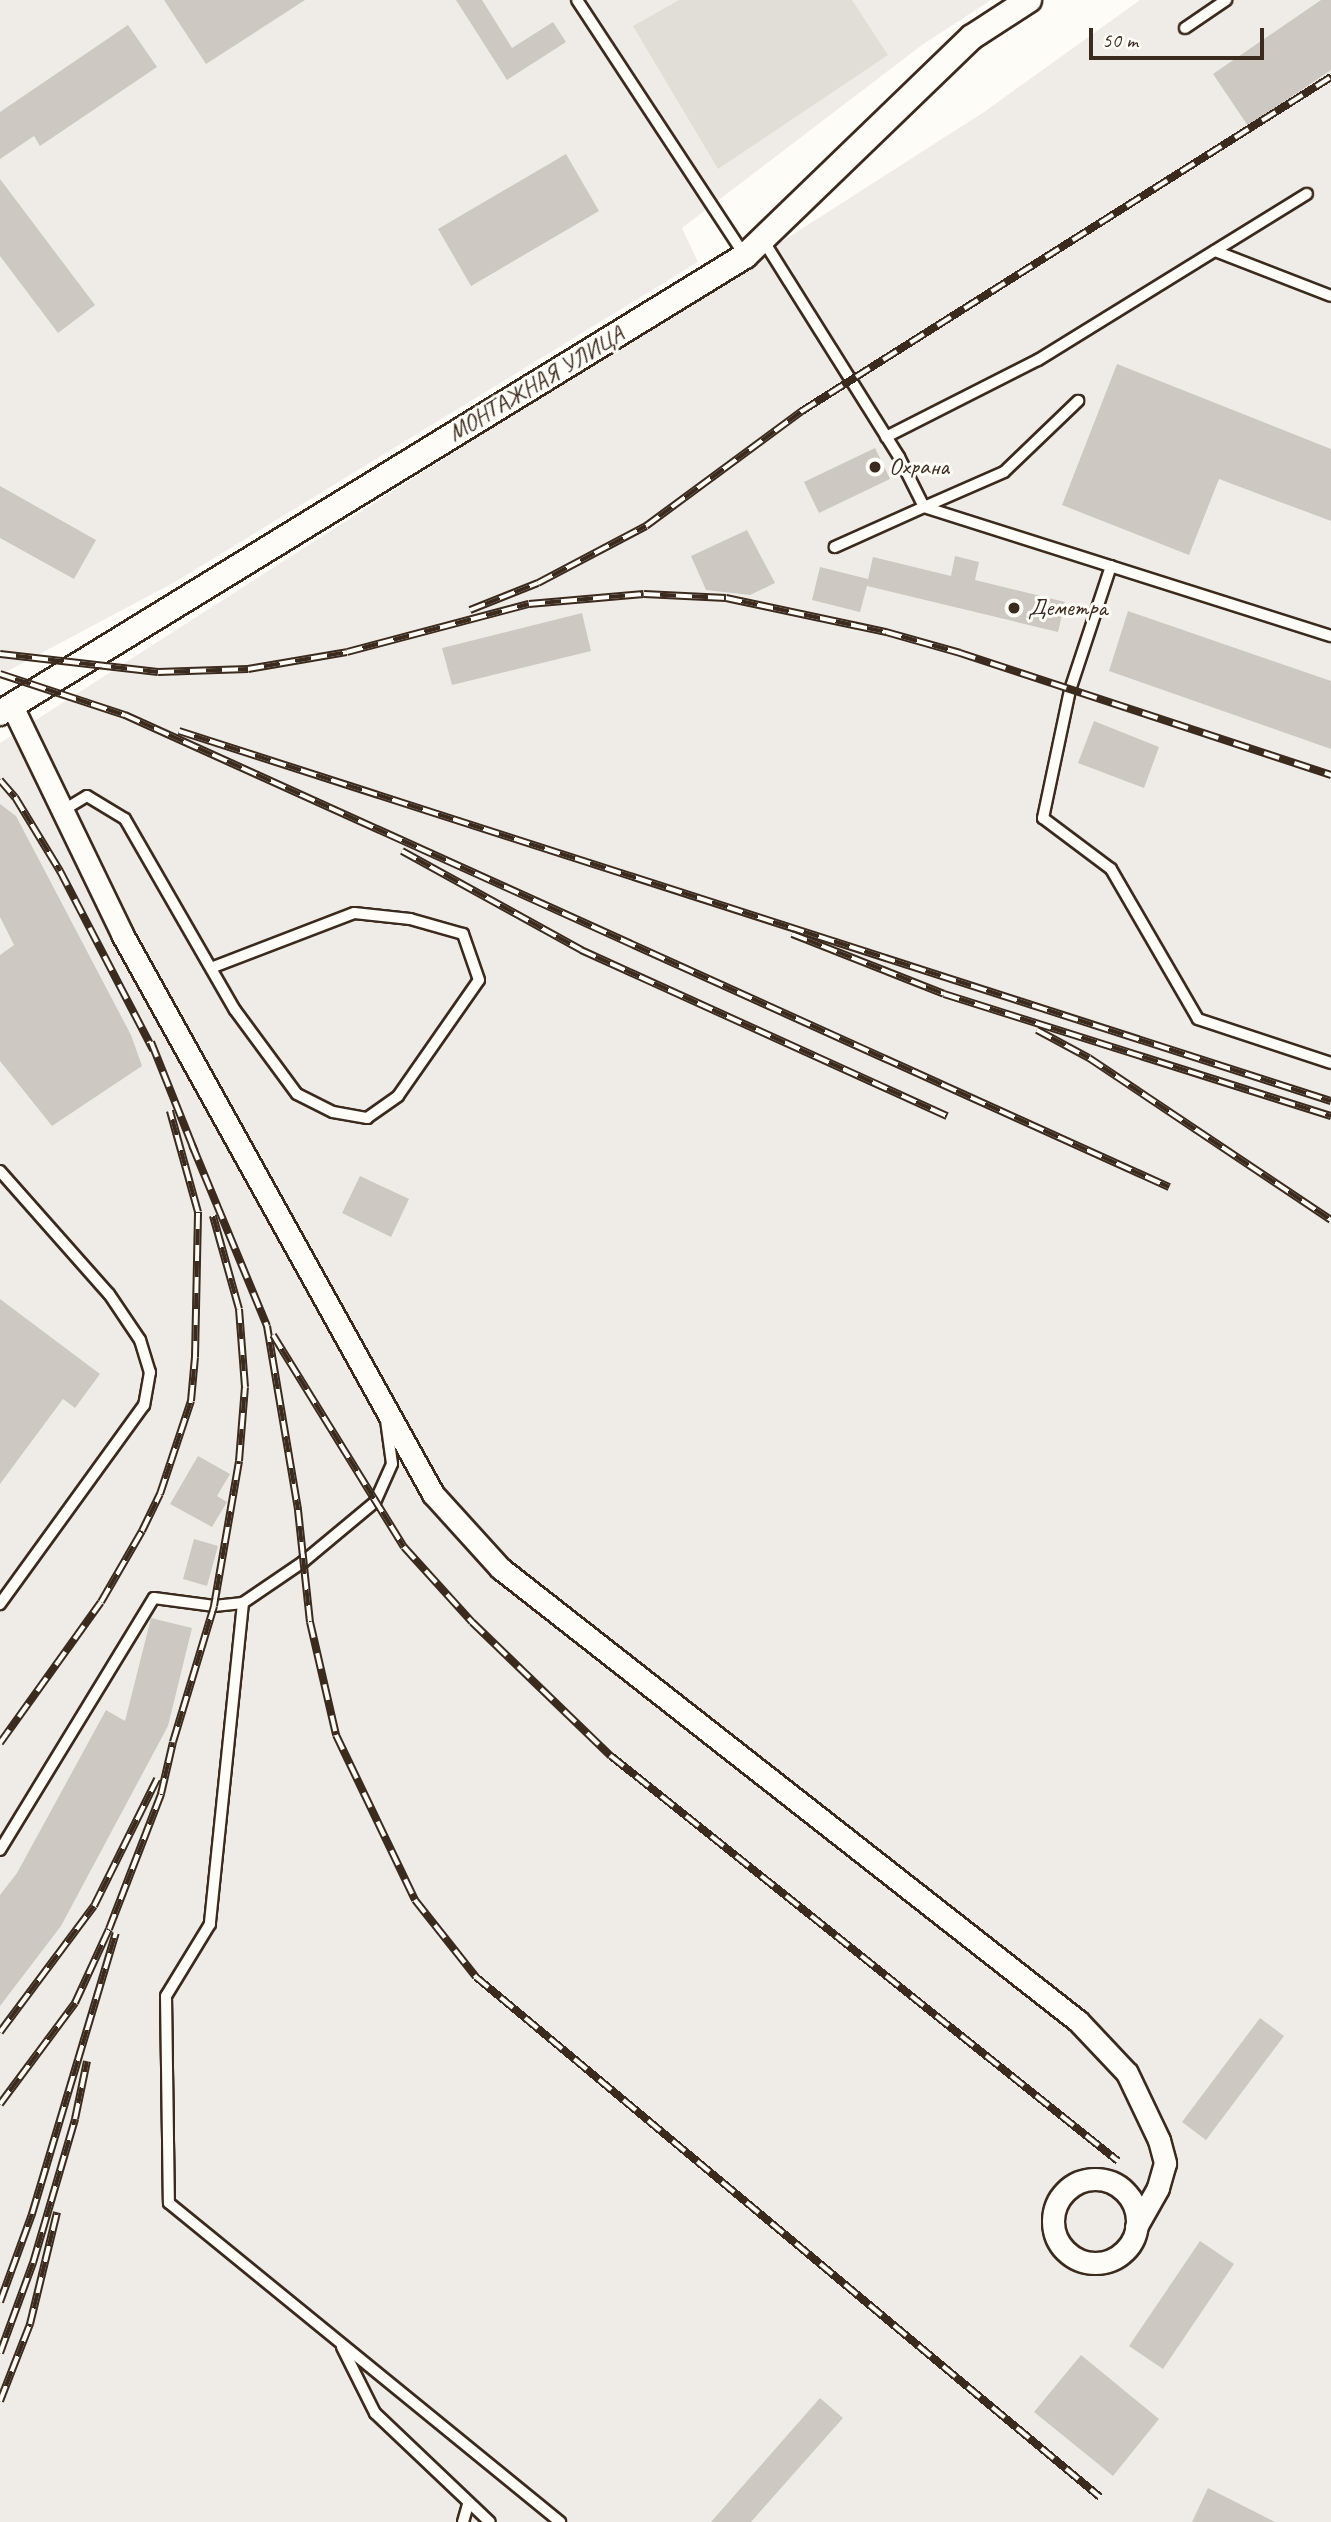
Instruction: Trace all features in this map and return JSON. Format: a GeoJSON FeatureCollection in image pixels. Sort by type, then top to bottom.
{"type":"FeatureCollection","features":[{"type":"Feature","properties":{"kind":"street","name":"МОНТАЖНАЯ УЛИЦА"},"geometry":{"type":"LineString","coordinates":[[6,710],[754,248],[972,37],[1029,0]]}},
{"type":"Feature","properties":{"kind":"street"},"geometry":{"type":"LineString","coordinates":[[6,710],[62,811],[122,934],[433,1494],[500,1567],[1078,2021],[1127,2073],[1159,2140],[1165,2162],[1158,2188],[1136,2227]]}},
{"type":"Feature","properties":{"kind":"lane"},"geometry":{"type":"LineString","coordinates":[[577,0],[886,437],[924,507],[1331,636]]}},
{"type":"Feature","properties":{"kind":"lane"},"geometry":{"type":"LineString","coordinates":[[1185,28],[1226,0]]}},
{"type":"Feature","properties":{"kind":"lane"},"geometry":{"type":"LineString","coordinates":[[886,437],[1038,360],[1307,194]]}},
{"type":"Feature","properties":{"kind":"lane"},"geometry":{"type":"LineString","coordinates":[[1215,251],[1331,296]]}},
{"type":"Feature","properties":{"kind":"lane"},"geometry":{"type":"LineString","coordinates":[[835,547],[1004,472],[1078,401]]}},
{"type":"Feature","properties":{"kind":"lane"},"geometry":{"type":"LineString","coordinates":[[1111,566],[1070,690],[1042,818],[1111,869],[1198,1019],[1331,1063]]}},
{"type":"Feature","properties":{"kind":"lane"},"geometry":{"type":"LineString","coordinates":[[62,811],[87,796],[125,819],[235,1010],[297,1094],[333,1112],[367,1118],[398,1096],[479,980],[463,934],[410,919],[354,913],[211,968]]}},
{"type":"Feature","properties":{"kind":"lane"},"geometry":{"type":"LineString","coordinates":[[0,1171],[109,1294],[140,1340],[150,1372],[144,1405],[0,1604]]}},
{"type":"Feature","properties":{"kind":"lane"},"geometry":{"type":"LineString","coordinates":[[0,1850],[154,1598],[214,1606],[243,1602],[303,1562],[375,1502],[392,1464],[384,1407]]}},
{"type":"Feature","properties":{"kind":"lane"},"geometry":{"type":"LineString","coordinates":[[243,1602],[210,1924],[166,1996],[169,2203],[560,2522]]}},
{"type":"Feature","properties":{"kind":"lane"},"geometry":{"type":"LineString","coordinates":[[340,2343],[375,2413],[468,2505],[490,2522]]}},
{"type":"Feature","properties":{"kind":"lane"},"geometry":{"type":"LineString","coordinates":[[463,2522],[468,2505]]}},
{"type":"Feature","properties":{"kind":"shaded area"},"geometry":{"type":"Polygon","coordinates":[[[0,0],[991,0],[922,45],[682,228],[698,262],[175,582],[0,675],[0,0]]]}},
{"type":"Feature","properties":{"kind":"shaded area"},"geometry":{"type":"Polygon","coordinates":[[[679,0],[852,0],[888,55],[718,169],[633,26],[679,0]]]}},
{"type":"Feature","properties":{"kind":"shaded area"},"geometry":{"type":"Polygon","coordinates":[[[1140,0],[1331,0],[1331,2522],[0,2522],[0,743],[984,112],[1140,0]]]}},
{"type":"Feature","properties":{"kind":"building"},"geometry":{"type":"Polygon","coordinates":[[[164,0],[305,0],[206,64],[164,0]]]}},
{"type":"Feature","properties":{"kind":"building"},"geometry":{"type":"Polygon","coordinates":[[[456,0],[482,0],[512,48],[553,22],[566,42],[507,80],[456,0]]]}},
{"type":"Feature","properties":{"kind":"building"},"geometry":{"type":"Polygon","coordinates":[[[1321,0],[1331,0],[1331,70],[1248,126],[1213,74],[1321,0]]]}},
{"type":"Feature","properties":{"kind":"building"},"geometry":{"type":"Polygon","coordinates":[[[128,25],[157,67],[40,146],[34,136],[0,159],[0,112],[128,25]]]}},
{"type":"Feature","properties":{"kind":"building"},"geometry":{"type":"Polygon","coordinates":[[[566,154],[599,211],[471,286],[438,229],[566,154]]]}},
{"type":"Feature","properties":{"kind":"building"},"geometry":{"type":"Polygon","coordinates":[[[0,179],[95,305],[58,333],[0,256],[0,179]]]}},
{"type":"Feature","properties":{"kind":"building"},"geometry":{"type":"Polygon","coordinates":[[[1117,364],[1331,449],[1331,521],[1219,479],[1189,555],[1062,505],[1117,364]]]}},
{"type":"Feature","properties":{"kind":"building"},"geometry":{"type":"Polygon","coordinates":[[[875,448],[890,479],[819,513],[804,482],[875,448]]]}},
{"type":"Feature","properties":{"kind":"building"},"geometry":{"type":"Polygon","coordinates":[[[0,486],[96,540],[74,579],[0,538],[0,486]]]}},
{"type":"Feature","properties":{"kind":"building"},"geometry":{"type":"Polygon","coordinates":[[[747,530],[775,583],[750,595],[706,590],[691,556],[747,530]]]}},
{"type":"Feature","properties":{"kind":"building"},"geometry":{"type":"Polygon","coordinates":[[[955,556],[979,562],[975,580],[1065,602],[1058,632],[867,586],[860,612],[812,600],[820,567],[868,579],[873,557],[951,576],[955,556]]]}},
{"type":"Feature","properties":{"kind":"building"},"geometry":{"type":"Polygon","coordinates":[[[1128,611],[1331,681],[1331,749],[1109,671],[1128,611]]]}},
{"type":"Feature","properties":{"kind":"building"},"geometry":{"type":"Polygon","coordinates":[[[582,613],[591,651],[452,685],[442,648],[582,613]]]}},
{"type":"Feature","properties":{"kind":"building"},"geometry":{"type":"Polygon","coordinates":[[[1094,721],[1159,747],[1144,788],[1078,763],[1094,721]]]}},
{"type":"Feature","properties":{"kind":"building"},"geometry":{"type":"Polygon","coordinates":[[[0,804],[16,816],[131,1035],[142,1066],[52,1126],[0,1061],[0,955],[14,945],[0,917],[0,804]]]}},
{"type":"Feature","properties":{"kind":"building"},"geometry":{"type":"Polygon","coordinates":[[[360,1176],[409,1199],[391,1237],[342,1213],[360,1176]]]}},
{"type":"Feature","properties":{"kind":"building"},"geometry":{"type":"Polygon","coordinates":[[[0,1299],[100,1374],[75,1408],[63,1399],[0,1484],[0,1299]]]}},
{"type":"Feature","properties":{"kind":"building"},"geometry":{"type":"Polygon","coordinates":[[[198,1456],[230,1474],[217,1496],[227,1502],[212,1527],[170,1504],[198,1456]]]}},
{"type":"Feature","properties":{"kind":"building"},"geometry":{"type":"Polygon","coordinates":[[[194,1539],[218,1546],[207,1586],[183,1579],[194,1539]]]}},
{"type":"Feature","properties":{"kind":"building"},"geometry":{"type":"Polygon","coordinates":[[[151,1618],[192,1628],[168,1726],[61,1926],[0,2006],[0,1895],[17,1873],[106,1710],[125,1721],[151,1618]]]}},
{"type":"Feature","properties":{"kind":"building"},"geometry":{"type":"Polygon","coordinates":[[[1260,2018],[1284,2036],[1206,2140],[1182,2122],[1260,2018]]]}},
{"type":"Feature","properties":{"kind":"building"},"geometry":{"type":"Polygon","coordinates":[[[1200,2241],[1234,2264],[1163,2369],[1129,2346],[1200,2241]]]}},
{"type":"Feature","properties":{"kind":"building"},"geometry":{"type":"Polygon","coordinates":[[[1081,2355],[1159,2419],[1113,2476],[1034,2412],[1081,2355]]]}},
{"type":"Feature","properties":{"kind":"building"},"geometry":{"type":"Polygon","coordinates":[[[820,2398],[843,2418],[751,2522],[711,2522],[820,2398]]]}},
{"type":"Feature","properties":{"kind":"building"},"geometry":{"type":"Polygon","coordinates":[[[1208,2488],[1275,2522],[1192,2522],[1208,2488]]]}},
{"type":"Feature","properties":{"kind":"railway"},"geometry":{"type":"LineString","coordinates":[[470,610],[538,583],[646,526],[802,411],[1331,77]]}},
{"type":"Feature","properties":{"kind":"railway"},"geometry":{"type":"LineString","coordinates":[[0,654],[158,672],[248,669],[347,652],[529,604],[644,594],[726,598],[886,632],[960,653],[1331,775]]}},
{"type":"Feature","properties":{"kind":"railway"},"geometry":{"type":"LineString","coordinates":[[0,674],[125,715],[1169,1187]]}},
{"type":"Feature","properties":{"kind":"railway"},"geometry":{"type":"LineString","coordinates":[[179,731],[1331,1101]]}},
{"type":"Feature","properties":{"kind":"railway"},"geometry":{"type":"LineString","coordinates":[[0,780],[15,797],[60,871],[153,1050]]}},
{"type":"Feature","properties":{"kind":"railway"},"geometry":{"type":"LineString","coordinates":[[402,851],[581,950],[947,1116]]}},
{"type":"Feature","properties":{"kind":"railway"},"geometry":{"type":"LineString","coordinates":[[792,934],[944,994],[1331,1116]]}},
{"type":"Feature","properties":{"kind":"railway"},"geometry":{"type":"LineString","coordinates":[[1037,1030],[1089,1058],[1331,1220]]}},
{"type":"Feature","properties":{"kind":"railway"},"geometry":{"type":"LineString","coordinates":[[151,1042],[195,1152]]}},
{"type":"Feature","properties":{"kind":"railway"},"geometry":{"type":"LineString","coordinates":[[0,1743],[101,1602],[142,1531],[160,1494],[191,1401],[195,1357],[198,1212],[170,1111]]}},
{"type":"Feature","properties":{"kind":"railway"},"geometry":{"type":"LineString","coordinates":[[192,1145],[267,1326],[298,1510],[310,1622],[336,1735],[415,1900],[476,1977],[1100,2497]]}},
{"type":"Feature","properties":{"kind":"railway"},"geometry":{"type":"LineString","coordinates":[[0,2104],[75,2003],[109,1929],[161,1794],[173,1742],[214,1606],[239,1461],[245,1387],[239,1309],[213,1216]]}},
{"type":"Feature","properties":{"kind":"railway"},"geometry":{"type":"LineString","coordinates":[[273,1335],[404,1547],[472,1622],[611,1756],[1118,2161]]}},
{"type":"Feature","properties":{"kind":"railway"},"geometry":{"type":"LineString","coordinates":[[0,2032],[94,1906],[157,1779]]}},
{"type":"Feature","properties":{"kind":"railway"},"geometry":{"type":"LineString","coordinates":[[0,2302],[32,2214],[116,1933]]}},
{"type":"Feature","properties":{"kind":"railway"},"geometry":{"type":"LineString","coordinates":[[0,2353],[33,2263],[75,2119],[87,2061]]}},
{"type":"Feature","properties":{"kind":"railway"},"geometry":{"type":"LineString","coordinates":[[0,2401],[30,2324],[57,2212]]}},
{"type":"Feature","properties":{"kind":"place","name":"Охрана"},"geometry":{"type":"Point","coordinates":[875,467]}},
{"type":"Feature","properties":{"kind":"place","name":"Деметра"},"geometry":{"type":"Point","coordinates":[1014,608]}}]}
